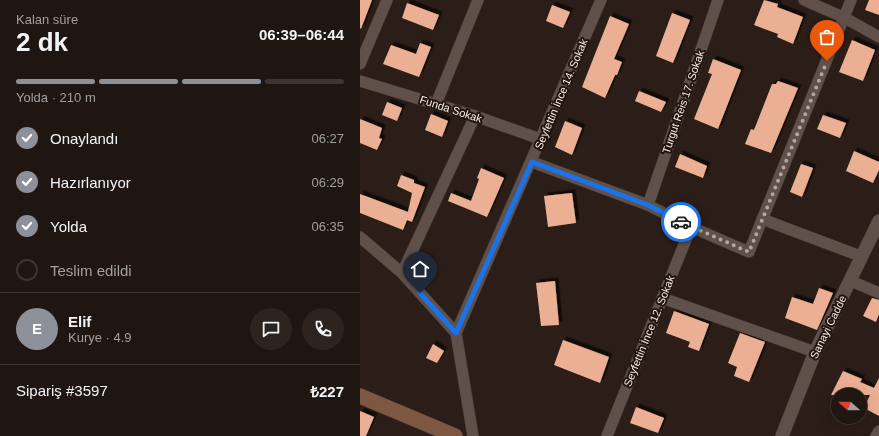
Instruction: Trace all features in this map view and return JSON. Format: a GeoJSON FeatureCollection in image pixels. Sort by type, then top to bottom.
{"type":"FeatureCollection","features":[{"type":"Feature","properties":{"kind":"main road"},"geometry":{"type":"LineString","coordinates":[[360,396],[448,434]]}},
{"type":"Feature","properties":{"kind":"street"},"geometry":{"type":"LineString","coordinates":[[360,64],[387,0]]}},
{"type":"Feature","properties":{"kind":"street"},"geometry":{"type":"LineString","coordinates":[[436,104],[478,0]]}},
{"type":"Feature","properties":{"kind":"street","name":"Seyfettin İnce 14. Sokak"},"geometry":{"type":"LineString","coordinates":[[456,333],[532,162],[540,139],[601,0]]}},
{"type":"Feature","properties":{"kind":"street","name":"Turgut Reis 17. Sokak"},"geometry":{"type":"LineString","coordinates":[[648,205],[718,0]]}},
{"type":"Feature","properties":{"kind":"street"},"geometry":{"type":"LineString","coordinates":[[804,0],[845,18],[879,37]]}},
{"type":"Feature","properties":{"kind":"street"},"geometry":{"type":"LineString","coordinates":[[532,162],[648,205],[690,227],[749,252],[851,0]]}},
{"type":"Feature","properties":{"kind":"street","name":"Funda Sokak"},"geometry":{"type":"LineString","coordinates":[[360,81],[475,116],[540,139]]}},
{"type":"Feature","properties":{"kind":"street"},"geometry":{"type":"LineString","coordinates":[[402,273],[475,116]]}},
{"type":"Feature","properties":{"kind":"street"},"geometry":{"type":"LineString","coordinates":[[762,219],[860,256]]}},
{"type":"Feature","properties":{"kind":"street","name":"Sanayi Cadde"},"geometry":{"type":"LineString","coordinates":[[782,436],[815,352],[851,281],[860,256],[879,221]]}},
{"type":"Feature","properties":{"kind":"street","name":"Seyfettin İnce 12. Sokak"},"geometry":{"type":"LineString","coordinates":[[607,436],[690,227]]}},
{"type":"Feature","properties":{"kind":"street"},"geometry":{"type":"LineString","coordinates":[[360,237],[402,273],[456,333],[473,436]]}},
{"type":"Feature","properties":{"kind":"street"},"geometry":{"type":"LineString","coordinates":[[851,281],[879,293]]}},
{"type":"Feature","properties":{"kind":"street"},"geometry":{"type":"LineString","coordinates":[[662,298],[815,352]]}},
{"type":"Feature","properties":{"kind":"street"},"geometry":{"type":"LineString","coordinates":[[876,436],[879,431]]}},
{"type":"Feature","properties":{"kind":"building"},"geometry":{"type":"Polygon","coordinates":[[[360,0],[372,0],[361,29],[360,28],[360,0]]]}},
{"type":"Feature","properties":{"kind":"building"},"geometry":{"type":"Polygon","coordinates":[[[764,0],[778,4],[777,7],[803,17],[793,44],[777,37],[778,34],[754,25],[764,0]]]}},
{"type":"Feature","properties":{"kind":"building"},"geometry":{"type":"Polygon","coordinates":[[[869,0],[879,0],[879,15],[865,10],[869,0]]]}},
{"type":"Feature","properties":{"kind":"building"},"geometry":{"type":"Polygon","coordinates":[[[407,3],[439,15],[433,30],[402,18],[407,3]]]}},
{"type":"Feature","properties":{"kind":"building"},"geometry":{"type":"Polygon","coordinates":[[[552,5],[570,12],[563,28],[546,21],[552,5]]]}},
{"type":"Feature","properties":{"kind":"building"},"geometry":{"type":"Polygon","coordinates":[[[672,13],[690,20],[673,63],[656,56],[672,13]]]}},
{"type":"Feature","properties":{"kind":"building"},"geometry":{"type":"Polygon","coordinates":[[[610,16],[629,24],[614,59],[622,62],[605,98],[582,87],[610,16]]]}},
{"type":"Feature","properties":{"kind":"building"},"geometry":{"type":"Polygon","coordinates":[[[852,40],[875,50],[863,81],[839,72],[852,40]]]}},
{"type":"Feature","properties":{"kind":"building"},"geometry":{"type":"Polygon","coordinates":[[[420,43],[431,47],[419,77],[383,64],[391,45],[416,54],[420,43]]]}},
{"type":"Feature","properties":{"kind":"building"},"geometry":{"type":"Polygon","coordinates":[[[713,59],[741,70],[718,129],[694,119],[712,74],[708,73],[713,59]]]}},
{"type":"Feature","properties":{"kind":"building"},"geometry":{"type":"Polygon","coordinates":[[[778,81],[798,88],[771,153],[745,144],[751,129],[754,130],[772,84],[776,84],[778,81]]]}},
{"type":"Feature","properties":{"kind":"building"},"geometry":{"type":"Polygon","coordinates":[[[639,91],[666,102],[661,112],[635,101],[639,91]]]}},
{"type":"Feature","properties":{"kind":"building"},"geometry":{"type":"Polygon","coordinates":[[[387,102],[402,108],[397,121],[382,115],[387,102]]]}},
{"type":"Feature","properties":{"kind":"building"},"geometry":{"type":"Polygon","coordinates":[[[431,114],[448,121],[442,137],[425,130],[431,114]]]}},
{"type":"Feature","properties":{"kind":"building"},"geometry":{"type":"Polygon","coordinates":[[[823,115],[846,123],[840,138],[817,129],[823,115]]]}},
{"type":"Feature","properties":{"kind":"building"},"geometry":{"type":"Polygon","coordinates":[[[360,119],[382,128],[379,138],[382,139],[377,150],[360,143],[360,119]]]}},
{"type":"Feature","properties":{"kind":"building"},"geometry":{"type":"Polygon","coordinates":[[[565,121],[582,128],[572,155],[555,147],[565,121]]]}},
{"type":"Feature","properties":{"kind":"building"},"geometry":{"type":"Polygon","coordinates":[[[854,151],[879,162],[879,170],[873,183],[846,171],[854,151]]]}},
{"type":"Feature","properties":{"kind":"building"},"geometry":{"type":"Polygon","coordinates":[[[680,154],[707,166],[703,178],[675,167],[680,154]]]}},
{"type":"Feature","properties":{"kind":"building"},"geometry":{"type":"Polygon","coordinates":[[[801,164],[813,168],[802,197],[790,192],[801,164]]]}},
{"type":"Feature","properties":{"kind":"building"},"geometry":{"type":"Polygon","coordinates":[[[481,168],[504,178],[487,217],[448,201],[451,193],[471,201],[479,179],[477,178],[481,168]]]}},
{"type":"Feature","properties":{"kind":"building"},"geometry":{"type":"Polygon","coordinates":[[[401,175],[414,180],[414,183],[425,187],[412,222],[407,220],[403,230],[360,213],[360,194],[408,212],[412,193],[397,186],[401,175]]]}},
{"type":"Feature","properties":{"kind":"building"},"geometry":{"type":"Polygon","coordinates":[[[572,193],[576,223],[548,227],[544,196],[572,193]]]}},
{"type":"Feature","properties":{"kind":"building"},"geometry":{"type":"Polygon","coordinates":[[[555,281],[559,325],[541,326],[536,283],[555,281]]]}},
{"type":"Feature","properties":{"kind":"building"},"geometry":{"type":"Polygon","coordinates":[[[819,288],[833,293],[817,330],[785,318],[792,297],[813,304],[819,288]]]}},
{"type":"Feature","properties":{"kind":"building"},"geometry":{"type":"Polygon","coordinates":[[[872,298],[879,300],[879,314],[876,322],[863,316],[872,298]]]}},
{"type":"Feature","properties":{"kind":"building"},"geometry":{"type":"Polygon","coordinates":[[[674,311],[709,324],[699,351],[688,347],[690,342],[666,333],[674,311]]]}},
{"type":"Feature","properties":{"kind":"building"},"geometry":{"type":"Polygon","coordinates":[[[740,333],[765,342],[749,382],[734,376],[737,367],[728,363],[740,333]]]}},
{"type":"Feature","properties":{"kind":"building"},"geometry":{"type":"Polygon","coordinates":[[[563,340],[609,357],[600,383],[554,365],[563,340]]]}},
{"type":"Feature","properties":{"kind":"building"},"geometry":{"type":"Polygon","coordinates":[[[433,344],[444,351],[437,363],[426,358],[433,344]]]}},
{"type":"Feature","properties":{"kind":"building"},"geometry":{"type":"Polygon","coordinates":[[[843,371],[862,379],[860,382],[874,388],[879,378],[879,416],[867,410],[867,402],[870,395],[867,395],[867,388],[834,388],[843,371]]]}},
{"type":"Feature","properties":{"kind":"building"},"geometry":{"type":"Polygon","coordinates":[[[636,407],[664,418],[658,433],[630,423],[636,407]]]}},
{"type":"Feature","properties":{"kind":"building"},"geometry":{"type":"Polygon","coordinates":[[[360,411],[374,417],[366,436],[360,436],[360,411]]]}},
{"type":"Feature","properties":{"kind":"way so far"},"geometry":{"type":"LineString","coordinates":[[681,222],[749,252],[827,61]]}},
{"type":"Feature","properties":{"kind":"route"},"geometry":{"type":"LineString","coordinates":[[420,293],[456,333],[532,162],[648,205],[681,222]]}}]}
